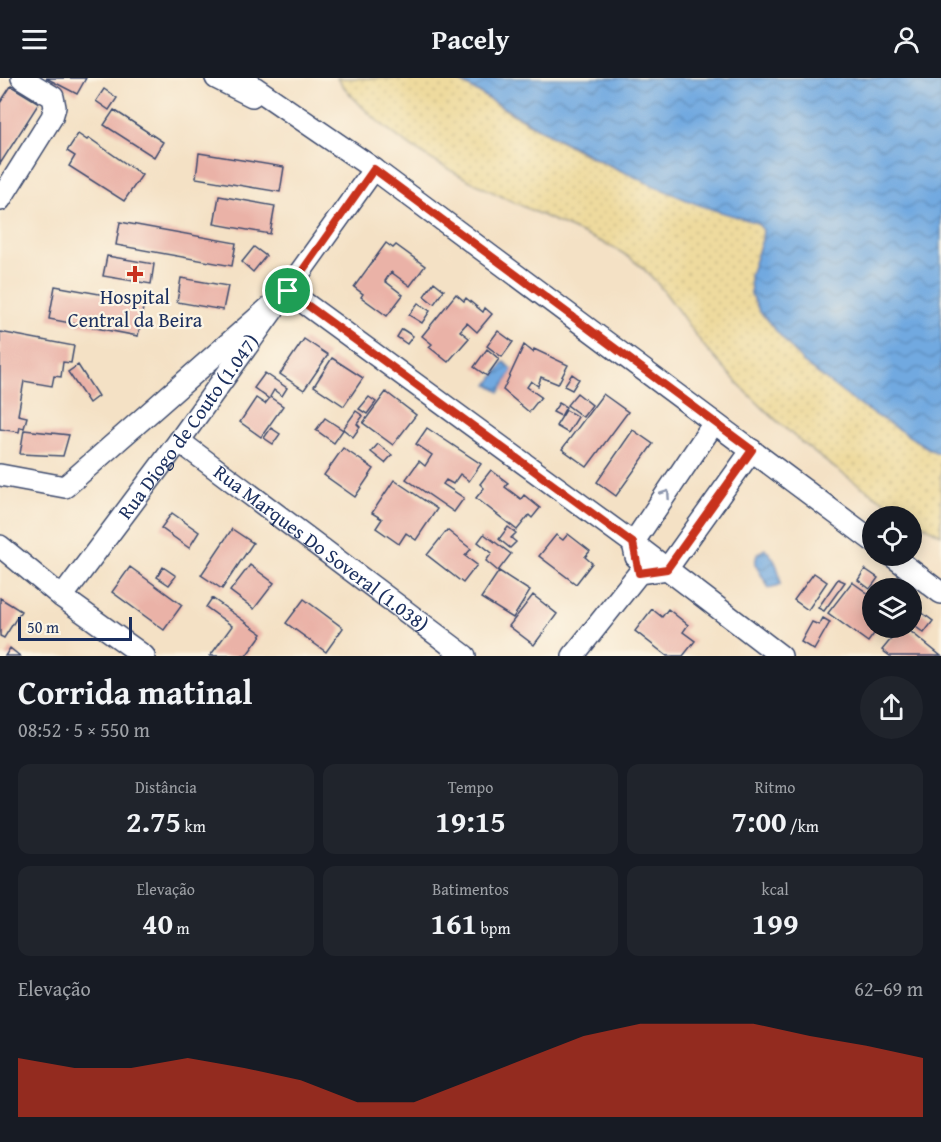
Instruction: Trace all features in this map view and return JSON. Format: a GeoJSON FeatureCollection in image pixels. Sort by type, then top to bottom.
{"type":"FeatureCollection","features":[{"type":"Feature","properties":{"kind":"street"},"geometry":{"type":"LineString","coordinates":[[0,200],[52,117],[55,107],[52,97],[22,78]]}},
{"type":"Feature","properties":{"kind":"street"},"geometry":{"type":"LineString","coordinates":[[216,78],[301,120]]}},
{"type":"Feature","properties":{"kind":"street"},"geometry":{"type":"LineString","coordinates":[[241,78],[374,169],[862,533]]}},
{"type":"Feature","properties":{"kind":"street","name":"Rua Diogo de Couto (1.047)"},"geometry":{"type":"LineString","coordinates":[[62,597],[179,441],[374,169]]}},
{"type":"Feature","properties":{"kind":"street"},"geometry":{"type":"LineString","coordinates":[[0,475],[65,487],[288,291],[633,543],[781,656]]}},
{"type":"Feature","properties":{"kind":"street"},"geometry":{"type":"LineString","coordinates":[[639,573],[633,543],[714,423]]}},
{"type":"Feature","properties":{"kind":"street","name":"Rua Marques Do Soveral (1.038)"},"geometry":{"type":"LineString","coordinates":[[179,441],[465,656]]}},
{"type":"Feature","properties":{"kind":"street"},"geometry":{"type":"LineString","coordinates":[[573,656],[639,573],[667,569],[752,450]]}},
{"type":"Feature","properties":{"kind":"street"},"geometry":{"type":"LineString","coordinates":[[0,546],[62,597],[144,656]]}},
{"type":"Feature","properties":{"kind":"street"},"geometry":{"type":"LineString","coordinates":[[905,566],[941,593]]}},
{"type":"Feature","properties":{"kind":"sand"},"geometry":{"type":"Polygon","coordinates":[[[337,78],[455,78],[512,114],[588,156],[689,201],[757,223],[763,229],[762,240],[750,275],[751,294],[760,312],[804,363],[855,402],[941,454],[941,535],[922,525],[922,506],[892,506],[825,461],[790,432],[756,401],[709,352],[660,287],[624,254],[442,166],[384,127],[359,104],[337,78]]]}},
{"type":"Feature","properties":{"kind":"water"},"geometry":{"type":"Polygon","coordinates":[[[455,78],[941,78],[941,454],[855,402],[804,363],[760,312],[751,294],[750,275],[762,240],[763,230],[757,223],[695,204],[626,173],[540,129],[455,78]]]}},
{"type":"Feature","properties":{"kind":"water"},"geometry":{"type":"Polygon","coordinates":[[[504,362],[513,370],[500,392],[488,385],[504,362]]]}},
{"type":"Feature","properties":{"kind":"water"},"geometry":{"type":"Polygon","coordinates":[[[765,549],[777,566],[780,580],[780,585],[769,588],[755,564],[757,554],[765,549]]]}},
{"type":"Feature","properties":{"kind":"building"},"geometry":{"type":"Polygon","coordinates":[[[46,78],[86,78],[77,94],[46,78]]]}},
{"type":"Feature","properties":{"kind":"building"},"geometry":{"type":"Polygon","coordinates":[[[11,86],[39,103],[0,164],[0,103],[11,86]]]}},
{"type":"Feature","properties":{"kind":"building"},"geometry":{"type":"Polygon","coordinates":[[[104,89],[117,98],[109,110],[96,101],[104,89]]]}},
{"type":"Feature","properties":{"kind":"building"},"geometry":{"type":"Polygon","coordinates":[[[114,110],[163,142],[154,157],[104,125],[114,110]]]}},
{"type":"Feature","properties":{"kind":"building"},"geometry":{"type":"Polygon","coordinates":[[[78,134],[87,140],[89,138],[142,175],[124,201],[69,166],[75,156],[67,151],[78,134]]]}},
{"type":"Feature","properties":{"kind":"building"},"geometry":{"type":"Polygon","coordinates":[[[199,153],[284,167],[280,192],[196,178],[199,153]]]}},
{"type":"Feature","properties":{"kind":"building"},"geometry":{"type":"Polygon","coordinates":[[[219,196],[275,206],[270,234],[214,224],[219,196]]]}},
{"type":"Feature","properties":{"kind":"building"},"geometry":{"type":"Polygon","coordinates":[[[120,222],[236,243],[232,266],[116,245],[120,222]]]}},
{"type":"Feature","properties":{"kind":"building"},"geometry":{"type":"Polygon","coordinates":[[[386,243],[393,248],[396,245],[425,266],[410,286],[391,272],[385,281],[403,295],[387,316],[361,297],[363,294],[354,287],[386,243]]]}},
{"type":"Feature","properties":{"kind":"building"},"geometry":{"type":"Polygon","coordinates":[[[254,247],[266,256],[253,272],[242,262],[254,247]]]}},
{"type":"Feature","properties":{"kind":"building"},"geometry":{"type":"Polygon","coordinates":[[[107,256],[154,264],[151,284],[103,276],[107,256]]]}},
{"type":"Feature","properties":{"kind":"building"},"geometry":{"type":"Polygon","coordinates":[[[181,278],[228,286],[223,310],[177,302],[181,278]]]}},
{"type":"Feature","properties":{"kind":"building"},"geometry":{"type":"Polygon","coordinates":[[[434,282],[444,290],[434,304],[424,296],[434,282]]]}},
{"type":"Feature","properties":{"kind":"building"},"geometry":{"type":"Polygon","coordinates":[[[55,286],[144,302],[138,336],[49,319],[55,286]]]}},
{"type":"Feature","properties":{"kind":"building"},"geometry":{"type":"Polygon","coordinates":[[[456,294],[464,301],[466,298],[483,312],[485,308],[492,314],[477,332],[467,323],[460,331],[469,338],[448,362],[429,347],[432,344],[422,336],[456,294]]]}},
{"type":"Feature","properties":{"kind":"building"},"geometry":{"type":"Polygon","coordinates":[[[418,303],[430,311],[422,323],[409,315],[418,303]]]}},
{"type":"Feature","properties":{"kind":"building"},"geometry":{"type":"Polygon","coordinates":[[[402,329],[413,336],[407,344],[397,337],[402,329]]]}},
{"type":"Feature","properties":{"kind":"building"},"geometry":{"type":"Polygon","coordinates":[[[498,331],[513,342],[502,357],[487,346],[498,331]]]}},
{"type":"Feature","properties":{"kind":"building"},"geometry":{"type":"Polygon","coordinates":[[[0,332],[74,346],[71,363],[63,362],[61,377],[54,376],[52,386],[24,381],[18,415],[27,417],[24,428],[20,427],[19,432],[0,429],[0,332]]]}},
{"type":"Feature","properties":{"kind":"building"},"geometry":{"type":"Polygon","coordinates":[[[304,339],[328,355],[304,390],[280,374],[304,339]]]}},
{"type":"Feature","properties":{"kind":"building"},"geometry":{"type":"Polygon","coordinates":[[[524,345],[533,352],[534,349],[568,365],[558,384],[541,377],[538,386],[531,381],[527,387],[541,397],[529,412],[503,390],[524,345]]]}},
{"type":"Feature","properties":{"kind":"building"},"geometry":{"type":"Polygon","coordinates":[[[487,349],[499,359],[487,376],[474,367],[487,349]]]}},
{"type":"Feature","properties":{"kind":"building"},"geometry":{"type":"Polygon","coordinates":[[[332,358],[363,378],[344,406],[314,386],[332,358]]]}},
{"type":"Feature","properties":{"kind":"building"},"geometry":{"type":"Polygon","coordinates":[[[78,365],[98,396],[89,403],[68,372],[78,365]]]}},
{"type":"Feature","properties":{"kind":"building"},"geometry":{"type":"Polygon","coordinates":[[[265,373],[287,388],[282,396],[274,390],[270,397],[283,406],[261,437],[240,422],[256,398],[265,404],[269,399],[254,388],[265,373]]]}},
{"type":"Feature","properties":{"kind":"building"},"geometry":{"type":"Polygon","coordinates":[[[572,374],[579,379],[572,390],[564,386],[572,374]]]}},
{"type":"Feature","properties":{"kind":"building"},"geometry":{"type":"Polygon","coordinates":[[[386,392],[416,415],[393,445],[363,423],[386,392]]]}},
{"type":"Feature","properties":{"kind":"building"},"geometry":{"type":"Polygon","coordinates":[[[577,393],[592,405],[583,417],[567,405],[577,393]]]}},
{"type":"Feature","properties":{"kind":"building"},"geometry":{"type":"Polygon","coordinates":[[[603,394],[628,412],[587,467],[562,449],[603,394]]]}},
{"type":"Feature","properties":{"kind":"building"},"geometry":{"type":"Polygon","coordinates":[[[369,397],[376,402],[367,414],[359,409],[369,397]]]}},
{"type":"Feature","properties":{"kind":"building"},"geometry":{"type":"Polygon","coordinates":[[[559,403],[566,407],[561,416],[553,412],[559,403]]]}},
{"type":"Feature","properties":{"kind":"building"},"geometry":{"type":"Polygon","coordinates":[[[566,410],[578,417],[568,433],[556,426],[566,410]]]}},
{"type":"Feature","properties":{"kind":"building"},"geometry":{"type":"Polygon","coordinates":[[[356,411],[363,416],[357,424],[360,427],[353,437],[343,429],[356,411]]]}},
{"type":"Feature","properties":{"kind":"building"},"geometry":{"type":"Polygon","coordinates":[[[325,418],[343,430],[334,443],[316,430],[325,418]]]}},
{"type":"Feature","properties":{"kind":"building"},"geometry":{"type":"Polygon","coordinates":[[[271,428],[280,434],[273,444],[264,438],[271,428]]]}},
{"type":"Feature","properties":{"kind":"building"},"geometry":{"type":"Polygon","coordinates":[[[427,428],[481,464],[469,481],[460,474],[453,484],[446,480],[443,484],[464,498],[454,512],[406,479],[419,461],[425,466],[432,455],[416,444],[427,428]]]}},
{"type":"Feature","properties":{"kind":"building"},"geometry":{"type":"Polygon","coordinates":[[[24,430],[69,435],[63,456],[20,454],[24,430]]]}},
{"type":"Feature","properties":{"kind":"building"},"geometry":{"type":"Polygon","coordinates":[[[633,430],[653,444],[616,496],[597,482],[633,430]]]}},
{"type":"Feature","properties":{"kind":"building"},"geometry":{"type":"Polygon","coordinates":[[[378,444],[392,455],[385,463],[371,452],[378,444]]]}},
{"type":"Feature","properties":{"kind":"building"},"geometry":{"type":"Polygon","coordinates":[[[343,448],[374,469],[355,497],[324,475],[343,448]]]}},
{"type":"Feature","properties":{"kind":"building"},"geometry":{"type":"Polygon","coordinates":[[[491,470],[508,483],[505,487],[521,499],[524,495],[540,508],[532,518],[529,515],[517,530],[476,498],[484,488],[480,484],[491,470]]]}},
{"type":"Feature","properties":{"kind":"building"},"geometry":{"type":"Polygon","coordinates":[[[394,480],[437,509],[416,540],[406,533],[399,544],[376,528],[382,519],[372,513],[394,480]]]}},
{"type":"Feature","properties":{"kind":"building"},"geometry":{"type":"Polygon","coordinates":[[[172,513],[199,532],[189,548],[161,528],[172,513]]]}},
{"type":"Feature","properties":{"kind":"building"},"geometry":{"type":"Polygon","coordinates":[[[508,527],[516,533],[511,538],[516,542],[510,548],[499,539],[508,527]]]}},
{"type":"Feature","properties":{"kind":"building"},"geometry":{"type":"Polygon","coordinates":[[[232,529],[253,543],[222,589],[201,575],[232,529]]]}},
{"type":"Feature","properties":{"kind":"building"},"geometry":{"type":"Polygon","coordinates":[[[447,530],[471,549],[465,556],[477,565],[463,583],[427,555],[447,530]]]}},
{"type":"Feature","properties":{"kind":"building"},"geometry":{"type":"Polygon","coordinates":[[[484,534],[511,554],[498,571],[486,561],[492,553],[478,542],[484,534]]]}},
{"type":"Feature","properties":{"kind":"building"},"geometry":{"type":"Polygon","coordinates":[[[568,534],[590,551],[585,557],[592,563],[576,584],[539,556],[556,535],[563,540],[568,534]]]}},
{"type":"Feature","properties":{"kind":"building"},"geometry":{"type":"Polygon","coordinates":[[[250,565],[274,583],[254,609],[230,591],[250,565]]]}},
{"type":"Feature","properties":{"kind":"building"},"geometry":{"type":"Polygon","coordinates":[[[130,567],[182,605],[164,630],[112,592],[130,567]]]}},
{"type":"Feature","properties":{"kind":"building"},"geometry":{"type":"Polygon","coordinates":[[[163,567],[176,576],[169,585],[157,577],[163,567]]]}},
{"type":"Feature","properties":{"kind":"building"},"geometry":{"type":"Polygon","coordinates":[[[865,569],[878,578],[862,578],[862,583],[858,580],[865,569]]]}},
{"type":"Feature","properties":{"kind":"building"},"geometry":{"type":"Polygon","coordinates":[[[499,571],[530,591],[513,618],[481,598],[499,571]]]}},
{"type":"Feature","properties":{"kind":"building"},"geometry":{"type":"Polygon","coordinates":[[[814,573],[827,582],[808,610],[794,600],[814,573]]]}},
{"type":"Feature","properties":{"kind":"building"},"geometry":{"type":"Polygon","coordinates":[[[838,579],[845,582],[824,611],[818,608],[838,579]]]}},
{"type":"Feature","properties":{"kind":"building"},"geometry":{"type":"Polygon","coordinates":[[[852,582],[862,589],[862,638],[828,613],[852,582]]]}},
{"type":"Feature","properties":{"kind":"building"},"geometry":{"type":"Polygon","coordinates":[[[533,595],[557,614],[534,645],[509,626],[533,595]]]}},
{"type":"Feature","properties":{"kind":"building"},"geometry":{"type":"Polygon","coordinates":[[[0,598],[21,611],[4,638],[0,636],[0,598]]]}},
{"type":"Feature","properties":{"kind":"building"},"geometry":{"type":"Polygon","coordinates":[[[212,598],[262,634],[246,656],[210,656],[232,626],[206,607],[212,598]]]}},
{"type":"Feature","properties":{"kind":"building"},"geometry":{"type":"Polygon","coordinates":[[[304,599],[343,628],[326,652],[286,623],[304,599]]]}},
{"type":"Feature","properties":{"kind":"building"},"geometry":{"type":"Polygon","coordinates":[[[652,609],[662,617],[668,609],[688,625],[683,632],[695,641],[683,656],[667,656],[635,631],[652,609]]]}},
{"type":"Feature","properties":{"kind":"building"},"geometry":{"type":"Polygon","coordinates":[[[922,613],[933,621],[924,633],[922,632],[922,613]]]}},
{"type":"Feature","properties":{"kind":"building"},"geometry":{"type":"Polygon","coordinates":[[[823,618],[830,622],[814,650],[801,642],[812,622],[819,625],[823,618]]]}},
{"type":"Feature","properties":{"kind":"building"},"geometry":{"type":"Polygon","coordinates":[[[892,638],[919,638],[941,656],[890,656],[882,650],[892,638]]]}},
{"type":"Feature","properties":{"kind":"building"},"geometry":{"type":"Polygon","coordinates":[[[10,648],[20,656],[5,656],[10,648]]]}},
{"type":"Feature","properties":{"kind":"place","name":"Hospital Central da Beira"},"geometry":{"type":"Point","coordinates":[135,274]}},
{"type":"Feature","properties":{"kind":"route"},"geometry":{"type":"LineString","coordinates":[[374,169],[752,450],[667,569],[639,573],[633,543],[288,291],[374,169]]}}]}
